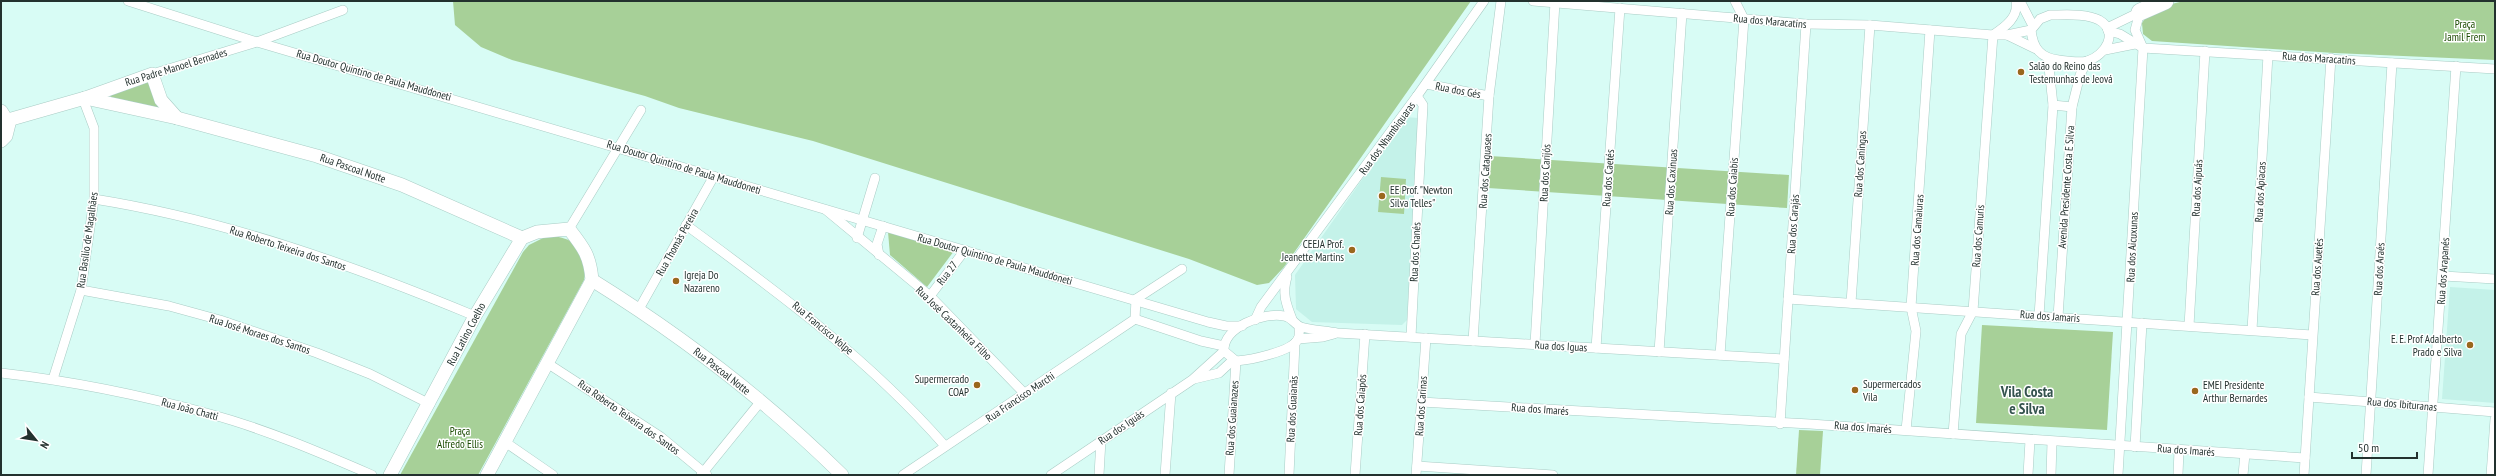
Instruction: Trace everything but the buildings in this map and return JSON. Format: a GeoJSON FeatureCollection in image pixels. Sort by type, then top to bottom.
{"type":"FeatureCollection","features":[{"type":"Feature","properties":{"kind":"highway"},"geometry":{"type":"LineString","coordinates":[[2140,12],[2165,1]]}},
{"type":"Feature","properties":{"kind":"street","name":"Rua Doutor Quintino de Paula Mauddoneti"},"geometry":{"type":"LineString","coordinates":[[128,1],[257,42],[620,147],[825,210],[1136,299],[1208,322],[1226,326],[1242,326]]}},
{"type":"Feature","properties":{"kind":"street","name":"Rua dos Nhambiquaras"},"geometry":{"type":"LineString","coordinates":[[1254,320],[1261,307],[1288,273],[1426,84],[1484,1]]}},
{"type":"Feature","properties":{"kind":"street","name":"Rua dos Cataguases"},"geometry":{"type":"LineString","coordinates":[[1473,341],[1489,96],[1501,1]]}},
{"type":"Feature","properties":{"kind":"street","name":"Rua dos Maracatins"},"geometry":{"type":"LineString","coordinates":[[1533,1],[1806,24],[1870,25],[1993,35],[2007,35],[2032,28]]}},
{"type":"Feature","properties":{"kind":"street"},"geometry":{"type":"LineString","coordinates":[[1735,1],[1744,19]]}},
{"type":"Feature","properties":{"kind":"street"},"geometry":{"type":"LineString","coordinates":[[1993,35],[2007,26],[2013,18],[2016,1]]}},
{"type":"Feature","properties":{"kind":"street"},"geometry":{"type":"LineString","coordinates":[[2020,1],[2032,28],[2036,49],[2048,58],[2087,61],[2105,50],[2110,37],[2108,29],[2097,19],[2066,15],[2050,15],[2040,19],[2032,28]]}},
{"type":"Feature","properties":{"kind":"street","name":"Rua dos Carijós"},"geometry":{"type":"LineString","coordinates":[[1535,344],[1555,2]]}},
{"type":"Feature","properties":{"kind":"street","name":"Rua dos Caetés"},"geometry":{"type":"LineString","coordinates":[[1596,348],[1620,8]]}},
{"type":"Feature","properties":{"kind":"street","name":"Rua Padre Manoel Bernades"},"geometry":{"type":"LineString","coordinates":[[5,115],[84,98],[152,74],[257,42],[342,10]]}},
{"type":"Feature","properties":{"kind":"street"},"geometry":{"type":"LineString","coordinates":[[2108,29],[2140,12]]}},
{"type":"Feature","properties":{"kind":"street"},"geometry":{"type":"LineString","coordinates":[[2139,46],[2135,30],[2140,12]]}},
{"type":"Feature","properties":{"kind":"street","name":"Rua dos Caxinuas"},"geometry":{"type":"LineString","coordinates":[[1659,352],[1682,13]]}},
{"type":"Feature","properties":{"kind":"street","name":"Rua dos Caiabis"},"geometry":{"type":"LineString","coordinates":[[1720,355],[1744,19]]}},
{"type":"Feature","properties":{"kind":"street","name":"Rua dos Carajás"},"geometry":{"type":"LineString","coordinates":[[1780,424],[1806,24]]}},
{"type":"Feature","properties":{"kind":"street","name":"Rua dos Caningas"},"geometry":{"type":"LineString","coordinates":[[1851,303],[1870,25]]}},
{"type":"Feature","properties":{"kind":"street","name":"Rua dos Maracatins"},"geometry":{"type":"LineString","coordinates":[[2108,29],[2124,36],[2139,46]]}},
{"type":"Feature","properties":{"kind":"street","name":"Rua dos Camaiuras"},"geometry":{"type":"LineString","coordinates":[[1906,430],[1916,331],[1911,307],[1930,30]]}},
{"type":"Feature","properties":{"kind":"street","name":"Rua dos Camuris"},"geometry":{"type":"LineString","coordinates":[[1953,434],[1961,334],[1973,311],[1993,35]]}},
{"type":"Feature","properties":{"kind":"street","name":"Rua dos Maracatins"},"geometry":{"type":"LineString","coordinates":[[2007,35],[2036,49]]}},
{"type":"Feature","properties":{"kind":"street","name":"Rua dos Maracatins"},"geometry":{"type":"LineString","coordinates":[[2105,50],[2139,46],[2495,69]]}},
{"type":"Feature","properties":{"kind":"street","name":"Rua dos Aicuxunas"},"geometry":{"type":"LineString","coordinates":[[2118,475],[2128,322],[2139,46]]}},
{"type":"Feature","properties":{"kind":"street","name":"Rua dos Aipuás"},"geometry":{"type":"LineString","coordinates":[[2189,326],[2205,51]]}},
{"type":"Feature","properties":{"kind":"street","name":"Rua dos Apiacas"},"geometry":{"type":"LineString","coordinates":[[2252,330],[2268,55]]}},
{"type":"Feature","properties":{"kind":"street","name":"Avenida Presidente Costa E Silva"},"geometry":{"type":"LineString","coordinates":[[2039,316],[2053,105],[2048,58]]}},
{"type":"Feature","properties":{"kind":"street","name":"Rua dos Auetés"},"geometry":{"type":"LineString","coordinates":[[2304,475],[2331,58]]}},
{"type":"Feature","properties":{"kind":"street","name":"Avenida Presidente Costa E Silva"},"geometry":{"type":"LineString","coordinates":[[2058,317],[2072,107],[2080,74],[2087,61]]}},
{"type":"Feature","properties":{"kind":"street","name":"Rua dos Araés"},"geometry":{"type":"LineString","coordinates":[[2366,475],[2392,63]]}},
{"type":"Feature","properties":{"kind":"street","name":"Rua dos Arapanés"},"geometry":{"type":"LineString","coordinates":[[2428,475],[2443,276],[2456,66]]}},
{"type":"Feature","properties":{"kind":"street"},"geometry":{"type":"LineString","coordinates":[[152,74],[161,100],[177,118]]}},
{"type":"Feature","properties":{"kind":"street","name":"Rua dos Gés"},"geometry":{"type":"LineString","coordinates":[[1426,84],[1489,96]]}},
{"type":"Feature","properties":{"kind":"street","name":"Rua dos Chanés"},"geometry":{"type":"LineString","coordinates":[[1411,337],[1423,105],[1417,96]]}},
{"type":"Feature","properties":{"kind":"street","name":"Rua Pascoal Notte"},"geometry":{"type":"LineString","coordinates":[[84,98],[177,118],[317,156],[402,185],[522,238]]}},
{"type":"Feature","properties":{"kind":"street","name":"Rua Basílio de Magalhães"},"geometry":{"type":"LineString","coordinates":[[54,379],[81,290],[94,199],[94,128],[84,98]]}},
{"type":"Feature","properties":{"kind":"street"},"geometry":{"type":"LineString","coordinates":[[2053,105],[2072,107]]}},
{"type":"Feature","properties":{"kind":"street"},"geometry":{"type":"LineString","coordinates":[[569,229],[641,110]]}},
{"type":"Feature","properties":{"kind":"street"},"geometry":{"type":"LineString","coordinates":[[1,142],[9,130],[5,115]]}},
{"type":"Feature","properties":{"kind":"street","name":"Rua Thomás Pereira"},"geometry":{"type":"LineString","coordinates":[[639,309],[714,176]]}},
{"type":"Feature","properties":{"kind":"street"},"geometry":{"type":"LineString","coordinates":[[857,238],[875,178]]}},
{"type":"Feature","properties":{"kind":"street","name":"Rua Roberto Teixeira dos Santos"},"geometry":{"type":"LineString","coordinates":[[94,199],[155,209],[267,239],[318,256],[475,316]]}},
{"type":"Feature","properties":{"kind":"street","name":"Rua José Castanheira Filho"},"geometry":{"type":"LineString","coordinates":[[825,210],[857,238],[930,296],[1025,394]]}},
{"type":"Feature","properties":{"kind":"street","name":"Rua Francisco Volpe"},"geometry":{"type":"LineString","coordinates":[[686,225],[791,301],[855,355],[915,412],[945,446]]}},
{"type":"Feature","properties":{"kind":"street"},"geometry":{"type":"LineString","coordinates":[[879,255],[877,244],[883,226]]}},
{"type":"Feature","properties":{"kind":"street"},"geometry":{"type":"LineString","coordinates":[[522,238],[537,232],[569,229]]}},
{"type":"Feature","properties":{"kind":"street"},"geometry":{"type":"LineString","coordinates":[[487,475],[592,280],[590,261],[584,248],[569,229]]}},
{"type":"Feature","properties":{"kind":"street","name":"Rua Latino Coelho"},"geometry":{"type":"LineString","coordinates":[[390,475],[430,404],[475,316],[522,238]]}},
{"type":"Feature","properties":{"kind":"street","name":"Rua 27"},"geometry":{"type":"LineString","coordinates":[[930,296],[965,250]]}},
{"type":"Feature","properties":{"kind":"street"},"geometry":{"type":"LineString","coordinates":[[1182,269],[1136,299],[1135,319],[1224,349],[1234,360]]}},
{"type":"Feature","properties":{"kind":"street","name":"Rua dos Nhambiquaras"},"geometry":{"type":"LineString","coordinates":[[1288,273],[1284,285],[1285,302],[1292,319]]}},
{"type":"Feature","properties":{"kind":"street"},"geometry":{"type":"LineString","coordinates":[[2443,276],[2495,279]]}},
{"type":"Feature","properties":{"kind":"street","name":"Rua Pascoal Notte"},"geometry":{"type":"LineString","coordinates":[[592,280],[639,309],[761,401],[842,475]]}},
{"type":"Feature","properties":{"kind":"street","name":"Rua José Moraes dos Santos"},"geometry":{"type":"LineString","coordinates":[[81,290],[169,306],[220,320],[317,353],[370,374],[430,404]]}},
{"type":"Feature","properties":{"kind":"street","name":"Rua dos Jamaris"},"geometry":{"type":"LineString","coordinates":[[1788,298],[2312,334]]}},
{"type":"Feature","properties":{"kind":"street"},"geometry":{"type":"LineString","coordinates":[[1224,349],[1231,334],[1242,326],[1254,320],[1284,316],[1292,319],[1299,327],[1297,341]]}},
{"type":"Feature","properties":{"kind":"street","name":"Rua Francisco Marchi"},"geometry":{"type":"LineString","coordinates":[[903,475],[1135,319]]}},
{"type":"Feature","properties":{"kind":"street"},"geometry":{"type":"LineString","coordinates":[[2135,447],[2142,323]]}},
{"type":"Feature","properties":{"kind":"street","name":"Rua dos Iguas"},"geometry":{"type":"LineString","coordinates":[[1299,327],[1337,333],[1784,359]]}},
{"type":"Feature","properties":{"kind":"street","name":"Rua dos Iguas"},"geometry":{"type":"LineString","coordinates":[[1234,360],[1267,355],[1297,341],[1323,338],[1337,333]]}},
{"type":"Feature","properties":{"kind":"street","name":"Rua dos Caiapós"},"geometry":{"type":"LineString","coordinates":[[1355,475],[1365,334]]}},
{"type":"Feature","properties":{"kind":"street","name":"Rua dos Carinas"},"geometry":{"type":"LineString","coordinates":[[1416,471],[1426,338]]}},
{"type":"Feature","properties":{"kind":"street","name":"Rua dos Guaianãs"},"geometry":{"type":"LineString","coordinates":[[1289,475],[1297,341]]}},
{"type":"Feature","properties":{"kind":"street","name":"Rua dos Iguás"},"geometry":{"type":"LineString","coordinates":[[1051,475],[1192,380],[1224,349]]}},
{"type":"Feature","properties":{"kind":"street","name":"Rua dos Iguás"},"geometry":{"type":"LineString","coordinates":[[1192,380],[1219,373],[1234,360]]}},
{"type":"Feature","properties":{"kind":"street","name":"Rua dos Guaianazes"},"geometry":{"type":"LineString","coordinates":[[1228,475],[1234,360]]}},
{"type":"Feature","properties":{"kind":"street","name":"Rua Roberto Teixeira dos Santos"},"geometry":{"type":"LineString","coordinates":[[547,363],[660,437],[704,474]]}},
{"type":"Feature","properties":{"kind":"street","name":"Rua João Chatti"},"geometry":{"type":"LineString","coordinates":[[1,373],[54,379],[124,392],[211,414],[302,445],[372,475]]}},
{"type":"Feature","properties":{"kind":"street"},"geometry":{"type":"LineString","coordinates":[[1165,475],[1171,393]]}},
{"type":"Feature","properties":{"kind":"street","name":"Rua dos Ibituranas"},"geometry":{"type":"LineString","coordinates":[[2309,397],[2495,412]]}},
{"type":"Feature","properties":{"kind":"street"},"geometry":{"type":"LineString","coordinates":[[704,474],[761,401]]}},
{"type":"Feature","properties":{"kind":"street","name":"Rua dos Imarés"},"geometry":{"type":"LineString","coordinates":[[1421,402],[1780,424],[1906,430],[2052,442],[2305,458]]}},
{"type":"Feature","properties":{"kind":"street"},"geometry":{"type":"LineString","coordinates":[[2491,475],[2495,419]]}},
{"type":"Feature","properties":{"kind":"street"},"geometry":{"type":"LineString","coordinates":[[1099,475],[1101,440]]}},
{"type":"Feature","properties":{"kind":"street"},"geometry":{"type":"LineString","coordinates":[[2028,475],[2030,440]]}},
{"type":"Feature","properties":{"kind":"street"},"geometry":{"type":"LineString","coordinates":[[505,442],[553,475]]}},
{"type":"Feature","properties":{"kind":"street"},"geometry":{"type":"LineString","coordinates":[[2051,475],[2052,442]]}},
{"type":"Feature","properties":{"kind":"street"},"geometry":{"type":"LineString","coordinates":[[2178,475],[2179,450]]}},
{"type":"Feature","properties":{"kind":"street"},"geometry":{"type":"LineString","coordinates":[[2244,475],[2245,454]]}},
{"type":"Feature","properties":{"kind":"street"},"geometry":{"type":"LineString","coordinates":[[1416,471],[1553,475]]}},
{"type":"Feature","properties":{"kind":"shaded area","name":"EE Prof. \"Newton Silva Telles\""},"geometry":{"type":"Polygon","coordinates":[[[1406,117],[1418,118],[1407,320],[1402,325],[1312,322],[1296,309],[1295,275],[1406,117]]]}},
{"type":"Feature","properties":{"kind":"shaded area","name":"E. E. Prof Adalberto Prado e Silva"},"geometry":{"type":"Polygon","coordinates":[[[2450,287],[2495,290],[2495,403],[2442,399],[2450,287]]]}},
{"type":"Feature","properties":{"kind":"green space"},"geometry":{"type":"Polygon","coordinates":[[[453,1],[1471,1],[1284,267],[1269,283],[1257,285],[1189,259],[813,141],[679,108],[645,96],[512,60],[481,47],[455,25],[453,1]]]}},
{"type":"Feature","properties":{"kind":"green space","name":"Praça Jamil Frem"},"geometry":{"type":"Polygon","coordinates":[[[2184,1],[2495,1],[2495,60],[2334,53],[2152,41],[2143,34],[2142,23],[2151,9],[2184,1]]]}},
{"type":"Feature","properties":{"kind":"green space"},"geometry":{"type":"Polygon","coordinates":[[[152,76],[167,109],[113,104],[108,89],[152,76]]]}},
{"type":"Feature","properties":{"kind":"green space"},"geometry":{"type":"Polygon","coordinates":[[[1490,156],[1789,175],[1787,208],[1488,188],[1490,156]]]}},
{"type":"Feature","properties":{"kind":"green space"},"geometry":{"type":"Polygon","coordinates":[[[1381,177],[1406,179],[1404,214],[1378,212],[1381,177]]]}},
{"type":"Feature","properties":{"kind":"green space"},"geometry":{"type":"Polygon","coordinates":[[[888,232],[954,251],[927,287],[890,255],[888,232]]]}},
{"type":"Feature","properties":{"kind":"green space","name":"Praça Alfredo Ellis"},"geometry":{"type":"Polygon","coordinates":[[[549,235],[574,243],[579,248],[585,261],[584,280],[478,475],[400,475],[523,252],[529,245],[549,235]]]}},
{"type":"Feature","properties":{"kind":"green space"},"geometry":{"type":"Polygon","coordinates":[[[1982,325],[2113,332],[2107,430],[1976,423],[1982,325]]]}},
{"type":"Feature","properties":{"kind":"green space"},"geometry":{"type":"Polygon","coordinates":[[[1799,430],[1823,431],[1820,475],[1796,475],[1799,430]]]}},
{"type":"Feature","properties":{"kind":"place","name":"Salão do Reino das Testemunhas de Jeová"},"geometry":{"type":"Point","coordinates":[2021,72]}},
{"type":"Feature","properties":{"kind":"place","name":"EE Prof. \"Newton Silva Telles\""},"geometry":{"type":"Point","coordinates":[1382,196]}},
{"type":"Feature","properties":{"kind":"place","name":"CEEJA Prof. Jeanette Martins"},"geometry":{"type":"Point","coordinates":[1352,250]}},
{"type":"Feature","properties":{"kind":"place","name":"Igreja Do Nazareno"},"geometry":{"type":"Point","coordinates":[676,281]}},
{"type":"Feature","properties":{"kind":"place","name":"E. E. Prof Adalberto Prado e Silva"},"geometry":{"type":"Point","coordinates":[2470,345]}},
{"type":"Feature","properties":{"kind":"place","name":"Supermercado COAP"},"geometry":{"type":"Point","coordinates":[977,385]}},
{"type":"Feature","properties":{"kind":"place","name":"Supermercados Vila"},"geometry":{"type":"Point","coordinates":[1855,390]}},
{"type":"Feature","properties":{"kind":"place","name":"EMEI Presidente Arthur Bernardes"},"geometry":{"type":"Point","coordinates":[2195,391]}},
{"type":"Feature","properties":{"kind":"district","name":"Vila Costa e Silva"},"geometry":{"type":"Point","coordinates":[2027,400]}}]}
